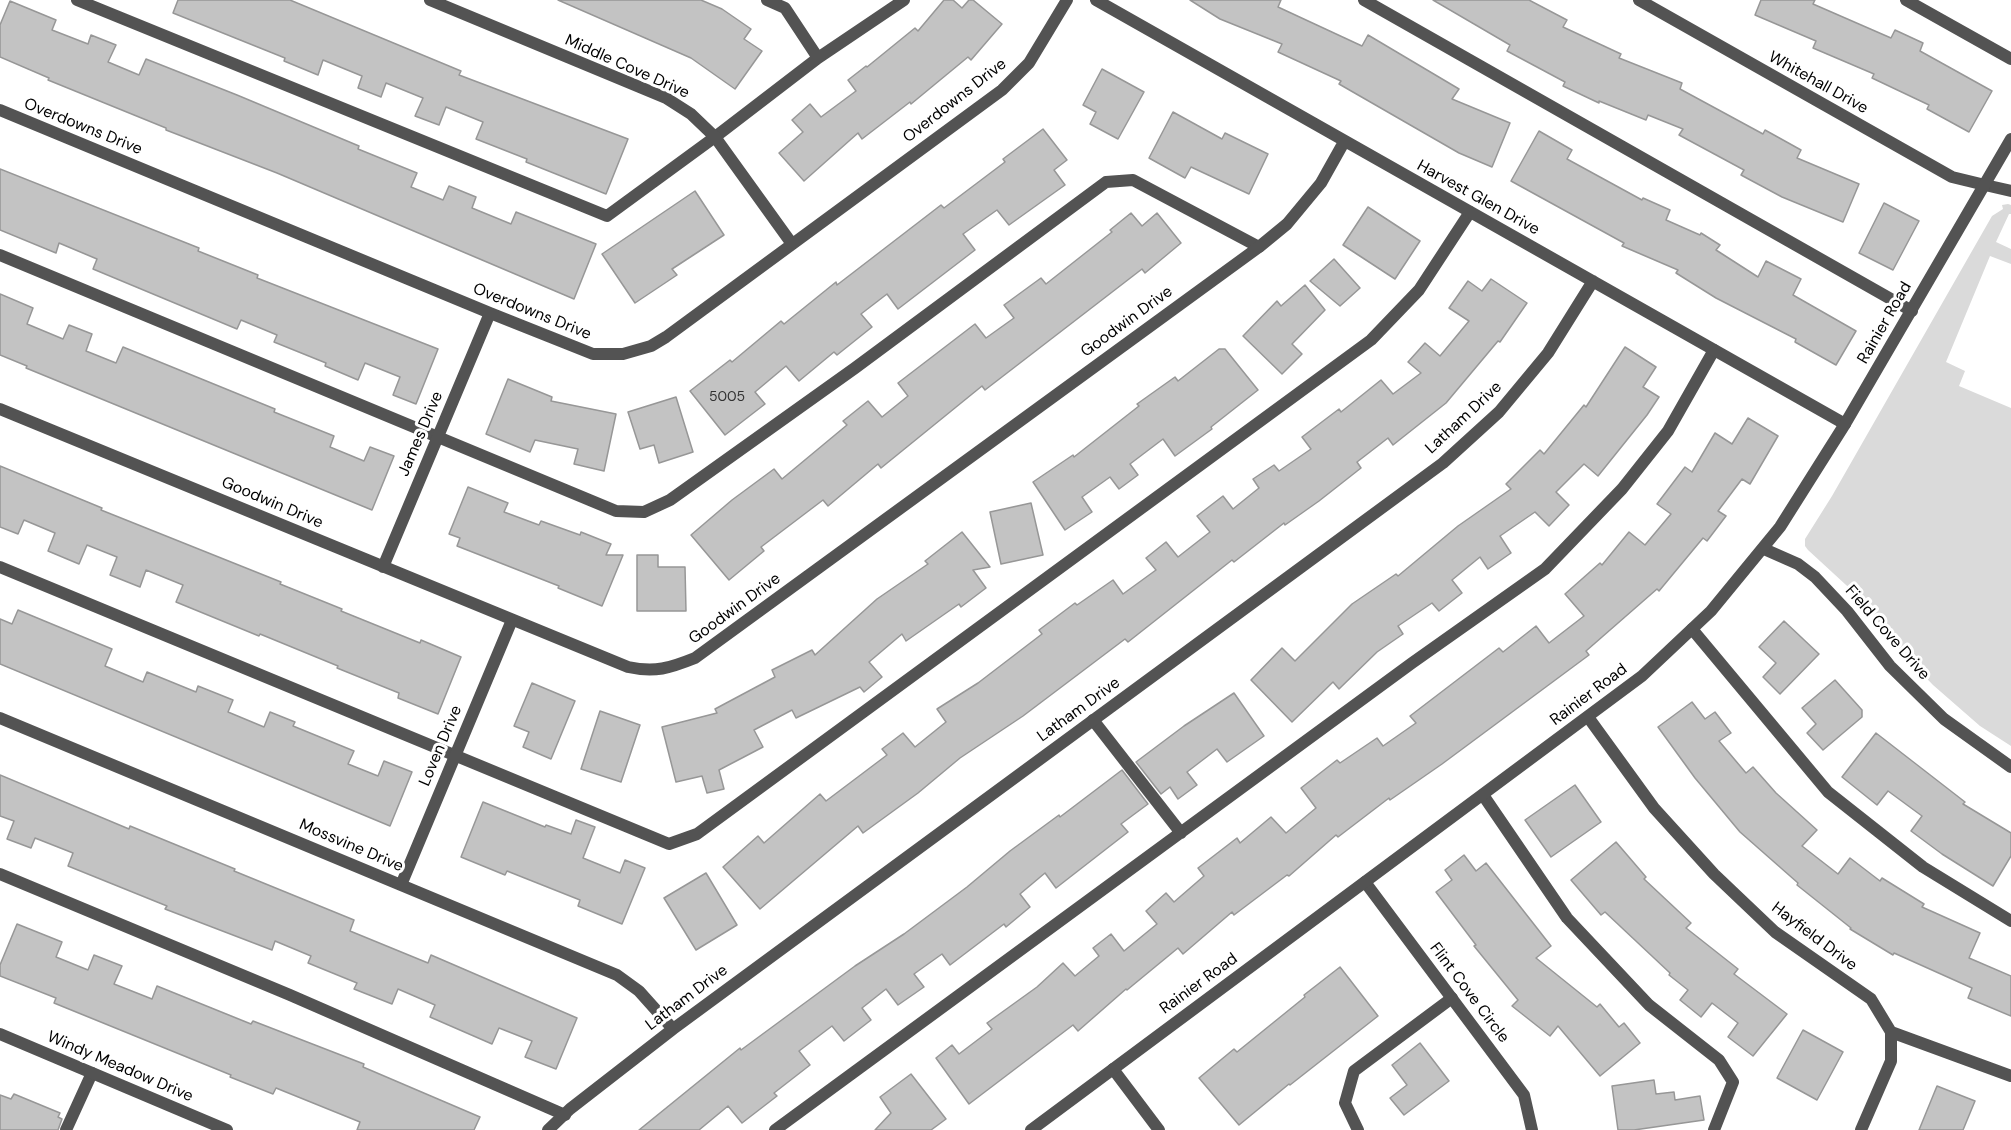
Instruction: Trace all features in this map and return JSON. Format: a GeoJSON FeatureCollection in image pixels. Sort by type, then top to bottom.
{"type":"FeatureCollection","features":[{"type":"Feature","properties":{"kind":"street"},"geometry":{"type":"LineString","coordinates":[[77,0],[607,216],[818,58],[904,0]]}},
{"type":"Feature","properties":{"kind":"street","name":"Middle Cove Drive"},"geometry":{"type":"LineString","coordinates":[[430,0],[666,98],[692,114],[715,137],[792,244]]}},
{"type":"Feature","properties":{"kind":"street"},"geometry":{"type":"LineString","coordinates":[[767,0],[785,8],[818,58]]}},
{"type":"Feature","properties":{"kind":"street","name":"Overdowns Drive"},"geometry":{"type":"LineString","coordinates":[[0,110],[593,354],[623,354],[651,346],[666,337],[1002,90],[1029,63],[1066,0]]}},
{"type":"Feature","properties":{"kind":"street","name":"Harvest Glen Drive"},"geometry":{"type":"LineString","coordinates":[[1096,0],[1845,424]]}},
{"type":"Feature","properties":{"kind":"street"},"geometry":{"type":"LineString","coordinates":[[1364,0],[1912,311]]}},
{"type":"Feature","properties":{"kind":"street","name":"Whitehall Drive"},"geometry":{"type":"LineString","coordinates":[[1639,0],[1952,177],[2011,191]]}},
{"type":"Feature","properties":{"kind":"street"},"geometry":{"type":"LineString","coordinates":[[1906,0],[2011,59]]}},
{"type":"Feature","properties":{"kind":"street","name":"Rainier Road"},"geometry":{"type":"LineString","coordinates":[[1030,1130],[1642,676],[1711,611],[1780,527],[1845,424],[2011,139]]}},
{"type":"Feature","properties":{"kind":"street","name":"Goodwin Drive"},"geometry":{"type":"LineString","coordinates":[[0,409],[512,621],[634,669],[667,669],[695,658],[1259,247],[1287,224],[1320,183],[1344,142]]}},
{"type":"Feature","properties":{"kind":"street"},"geometry":{"type":"LineString","coordinates":[[0,255],[616,511],[644,512],[670,500],[855,368],[1106,182],[1133,180],[1259,247]]}},
{"type":"Feature","properties":{"kind":"street"},"geometry":{"type":"LineString","coordinates":[[0,567],[669,844],[697,834],[1371,340],[1419,290],[1470,212]]}},
{"type":"Feature","properties":{"kind":"street","name":"Latham Drive"},"geometry":{"type":"LineString","coordinates":[[548,1130],[673,1029],[1443,463],[1499,412],[1548,353],[1593,281]]}},
{"type":"Feature","properties":{"kind":"street","name":"James Drive"},"geometry":{"type":"LineString","coordinates":[[383,567],[490,313]]}},
{"type":"Feature","properties":{"kind":"street"},"geometry":{"type":"LineString","coordinates":[[775,1130],[1545,569],[1622,489],[1668,431],[1714,350]]}},
{"type":"Feature","properties":{"kind":"street","name":"Field Cove Drive"},"geometry":{"type":"LineString","coordinates":[[1764,549],[1798,564],[1815,577],[1847,611],[1890,666],[1944,719],[2011,767]]}},
{"type":"Feature","properties":{"kind":"street","name":"Loven Drive"},"geometry":{"type":"LineString","coordinates":[[401,885],[512,621]]}},
{"type":"Feature","properties":{"kind":"street"},"geometry":{"type":"LineString","coordinates":[[1692,629],[1828,792],[1923,867],[2011,921]]}},
{"type":"Feature","properties":{"kind":"street","name":"Hayfield Drive"},"geometry":{"type":"LineString","coordinates":[[1588,717],[1654,808],[1714,874],[1775,932],[1871,999],[1891,1032]]}},
{"type":"Feature","properties":{"kind":"street","name":"Mossvine Drive"},"geometry":{"type":"LineString","coordinates":[[0,718],[617,975],[639,991],[673,1029]]}},
{"type":"Feature","properties":{"kind":"street"},"geometry":{"type":"LineString","coordinates":[[1093,720],[1181,833]]}},
{"type":"Feature","properties":{"kind":"street"},"geometry":{"type":"LineString","coordinates":[[1483,795],[1567,918],[1649,1005],[1719,1060],[1733,1082],[1714,1130]]}},
{"type":"Feature","properties":{"kind":"street"},"geometry":{"type":"LineString","coordinates":[[0,874],[291,995],[565,1114]]}},
{"type":"Feature","properties":{"kind":"street","name":"Flint Cove Circle"},"geometry":{"type":"LineString","coordinates":[[1365,882],[1524,1095],[1532,1130]]}},
{"type":"Feature","properties":{"kind":"street"},"geometry":{"type":"LineString","coordinates":[[1358,1130],[1345,1103],[1354,1071],[1452,998]]}},
{"type":"Feature","properties":{"kind":"street"},"geometry":{"type":"LineString","coordinates":[[1861,1130],[1891,1061],[1891,1032],[2011,1076]]}},
{"type":"Feature","properties":{"kind":"street","name":"Windy Meadow Drive"},"geometry":{"type":"LineString","coordinates":[[0,1034],[227,1130]]}},
{"type":"Feature","properties":{"kind":"street"},"geometry":{"type":"LineString","coordinates":[[1113,1069],[1159,1130]]}},
{"type":"Feature","properties":{"kind":"street"},"geometry":{"type":"LineString","coordinates":[[66,1130],[92,1073]]}},
{"type":"Feature","properties":{"kind":"shaded area"},"geometry":{"type":"Polygon","coordinates":[[[2002,205],[2011,205],[2011,214],[1996,242],[2011,249],[2011,264],[1990,256],[1946,362],[1965,371],[1959,386],[2011,408],[2011,746],[1980,726],[1933,685],[1905,656],[1858,596],[1805,546],[1805,539],[1832,496],[1992,216],[2003,209],[2002,205]]]}},
{"type":"Feature","properties":{"kind":"building"},"geometry":{"type":"Polygon","coordinates":[[[178,0],[290,0],[461,71],[459,75],[628,139],[606,194],[476,139],[483,122],[446,107],[439,125],[415,116],[423,98],[386,83],[381,97],[358,88],[362,76],[323,60],[318,75],[284,61],[285,58],[173,13],[178,0]]]}},
{"type":"Feature","properties":{"kind":"building"},"geometry":{"type":"Polygon","coordinates":[[[558,0],[701,0],[722,9],[751,29],[744,39],[762,51],[735,89],[691,58],[558,0]]]}},
{"type":"Feature","properties":{"kind":"building"},"geometry":{"type":"Polygon","coordinates":[[[944,0],[953,0],[962,8],[969,0],[973,0],[1002,24],[971,60],[968,57],[911,104],[910,102],[862,139],[858,133],[804,181],[779,153],[803,132],[792,120],[810,104],[821,117],[856,91],[848,80],[915,28],[918,31],[944,0]]]}},
{"type":"Feature","properties":{"kind":"building"},"geometry":{"type":"Polygon","coordinates":[[[1190,0],[1281,0],[1278,7],[1362,46],[1368,35],[1459,89],[1452,99],[1510,123],[1492,167],[1459,153],[1339,84],[1341,81],[1278,52],[1282,44],[1220,19],[1190,0]]]}},
{"type":"Feature","properties":{"kind":"building"},"geometry":{"type":"Polygon","coordinates":[[[1433,0],[1529,0],[1567,20],[1563,27],[1621,54],[1619,58],[1682,83],[1680,89],[1763,134],[1765,130],[1801,150],[1797,158],[1859,184],[1843,222],[1782,197],[1741,175],[1744,170],[1679,135],[1683,129],[1648,115],[1646,120],[1599,101],[1599,103],[1563,86],[1565,82],[1507,51],[1510,45],[1433,0]]]}},
{"type":"Feature","properties":{"kind":"building"},"geometry":{"type":"Polygon","coordinates":[[[1761,0],[1815,0],[1813,4],[1891,38],[1895,30],[1923,43],[1920,51],[1992,91],[1969,132],[1927,109],[1929,105],[1872,78],[1874,74],[1813,48],[1816,41],[1755,15],[1761,0]]]}},
{"type":"Feature","properties":{"kind":"building"},"geometry":{"type":"Polygon","coordinates":[[[10,1],[56,20],[52,30],[88,44],[91,35],[116,45],[108,62],[139,75],[146,59],[359,146],[358,149],[417,173],[411,187],[443,200],[449,186],[476,197],[472,208],[511,224],[516,212],[596,244],[574,299],[277,173],[166,130],[166,128],[48,80],[49,78],[0,57],[0,25],[10,1]]]}},
{"type":"Feature","properties":{"kind":"building"},"geometry":{"type":"Polygon","coordinates":[[[1102,69],[1144,92],[1118,139],[1090,124],[1096,112],[1083,105],[1102,69]]]}},
{"type":"Feature","properties":{"kind":"building"},"geometry":{"type":"Polygon","coordinates":[[[1173,112],[1222,139],[1225,133],[1268,154],[1249,194],[1191,167],[1185,178],[1149,158],[1173,112]]]}},
{"type":"Feature","properties":{"kind":"building"},"geometry":{"type":"Polygon","coordinates":[[[1043,129],[1067,160],[1054,170],[1065,185],[1009,225],[997,210],[963,234],[975,250],[898,309],[887,294],[861,314],[872,327],[837,355],[834,352],[799,381],[786,366],[755,392],[765,404],[725,435],[690,391],[730,360],[732,362],[781,321],[784,324],[836,282],[837,285],[941,205],[944,208],[1005,162],[1003,159],[1043,129]]]}},
{"type":"Feature","properties":{"kind":"building"},"geometry":{"type":"Polygon","coordinates":[[[1539,131],[1572,150],[1567,159],[1642,200],[1643,198],[1670,210],[1666,220],[1700,235],[1701,233],[1720,245],[1716,250],[1758,277],[1766,261],[1801,279],[1793,295],[1856,331],[1836,365],[1795,342],[1796,339],[1716,298],[1676,273],[1678,270],[1622,246],[1624,243],[1511,181],[1539,131]]]}},
{"type":"Feature","properties":{"kind":"building"},"geometry":{"type":"Polygon","coordinates":[[[0,169],[199,248],[198,251],[258,275],[257,278],[438,349],[416,404],[393,395],[400,377],[365,363],[358,380],[325,366],[326,363],[274,342],[277,335],[241,320],[237,329],[93,269],[97,259],[59,243],[56,253],[0,230],[0,169]]]}},
{"type":"Feature","properties":{"kind":"building"},"geometry":{"type":"Polygon","coordinates":[[[695,191],[724,235],[672,269],[677,275],[635,303],[602,254],[695,191]]]}},
{"type":"Feature","properties":{"kind":"building"},"geometry":{"type":"Polygon","coordinates":[[[1884,203],[1919,221],[1893,270],[1859,253],[1884,203]]]}},
{"type":"Feature","properties":{"kind":"building"},"geometry":{"type":"Polygon","coordinates":[[[1368,207],[1420,241],[1395,279],[1343,245],[1368,207]]]}},
{"type":"Feature","properties":{"kind":"building"},"geometry":{"type":"Polygon","coordinates":[[[1131,213],[1142,226],[1157,213],[1181,243],[1145,273],[1142,269],[985,390],[982,386],[881,468],[878,464],[828,506],[823,500],[761,547],[764,551],[729,580],[691,535],[732,500],[774,469],[782,479],[847,425],[843,421],[868,401],[882,417],[908,396],[898,383],[975,324],[986,338],[1014,318],[1004,305],[1041,278],[1046,284],[1112,232],[1110,230],[1131,213]]]}},
{"type":"Feature","properties":{"kind":"building"},"geometry":{"type":"Polygon","coordinates":[[[1334,259],[1360,288],[1340,306],[1310,281],[1334,259]]]}},
{"type":"Feature","properties":{"kind":"building"},"geometry":{"type":"Polygon","coordinates":[[[1491,279],[1527,303],[1500,342],[1498,341],[1446,403],[1393,445],[1388,438],[1357,462],[1361,468],[1319,501],[1285,525],[1284,523],[1234,562],[1232,560],[1128,642],[1125,639],[1023,716],[960,758],[918,793],[863,833],[858,826],[760,909],[723,867],[758,836],[764,843],[820,794],[826,801],[887,755],[882,749],[903,733],[915,747],[946,722],[937,709],[978,683],[1042,634],[1039,630],[1075,603],[1077,605],[1113,580],[1123,594],[1156,570],[1146,558],[1166,542],[1178,557],[1210,532],[1197,516],[1223,496],[1233,509],[1259,488],[1253,479],[1274,465],[1279,471],[1311,449],[1302,437],[1339,409],[1341,412],[1381,380],[1393,394],[1421,373],[1408,362],[1425,343],[1440,356],[1469,321],[1449,308],[1468,281],[1482,291],[1491,279]]]}},
{"type":"Feature","properties":{"kind":"building"},"geometry":{"type":"Polygon","coordinates":[[[1305,285],[1325,310],[1292,344],[1302,354],[1282,374],[1243,336],[1277,301],[1281,306],[1305,285]]]}},
{"type":"Feature","properties":{"kind":"building"},"geometry":{"type":"Polygon","coordinates":[[[0,294],[33,308],[27,324],[63,339],[69,325],[92,334],[86,351],[116,363],[123,347],[275,409],[274,412],[334,436],[330,447],[364,461],[370,447],[394,456],[372,510],[26,368],[27,366],[0,355],[0,294]]]}},
{"type":"Feature","properties":{"kind":"building"},"geometry":{"type":"Polygon","coordinates":[[[1625,347],[1656,367],[1643,387],[1659,397],[1598,476],[1584,464],[1556,492],[1569,505],[1549,526],[1535,512],[1500,536],[1511,553],[1488,569],[1480,557],[1452,580],[1462,593],[1439,611],[1432,603],[1398,626],[1403,634],[1377,652],[1339,689],[1333,682],[1292,722],[1251,680],[1282,648],[1295,661],[1352,604],[1396,574],[1398,576],[1458,526],[1511,489],[1506,484],[1540,450],[1544,454],[1584,405],[1586,407],[1625,347]]]}},
{"type":"Feature","properties":{"kind":"building"},"geometry":{"type":"Polygon","coordinates":[[[1219,349],[1225,349],[1258,390],[1211,427],[1212,429],[1175,456],[1163,439],[1130,464],[1138,475],[1119,489],[1110,477],[1082,497],[1092,512],[1065,530],[1033,482],[1073,455],[1074,457],[1139,406],[1137,404],[1175,377],[1178,381],[1219,349]]]}},
{"type":"Feature","properties":{"kind":"building"},"geometry":{"type":"Polygon","coordinates":[[[508,379],[552,397],[551,401],[616,414],[604,471],[574,464],[578,449],[535,440],[530,452],[486,434],[508,379]]]}},
{"type":"Feature","properties":{"kind":"building"},"geometry":{"type":"Polygon","coordinates":[[[676,397],[693,452],[659,463],[654,445],[640,449],[628,412],[676,397]]]}},
{"type":"Feature","properties":{"kind":"building"},"geometry":{"type":"Polygon","coordinates":[[[1748,418],[1778,436],[1750,484],[1742,479],[1718,511],[1726,516],[1707,541],[1703,538],[1659,591],[1657,589],[1586,651],[1589,655],[1442,764],[1390,800],[1389,798],[1338,837],[1336,835],[1289,876],[1287,875],[1234,915],[1232,912],[1183,954],[1178,948],[1078,1031],[1073,1025],[969,1104],[936,1058],[952,1045],[959,1054],[992,1029],[987,1023],[1037,987],[1063,963],[1075,976],[1099,956],[1093,948],[1111,934],[1124,951],[1157,924],[1146,911],[1166,893],[1174,902],[1204,876],[1198,868],[1237,838],[1240,843],[1271,817],[1286,833],[1316,808],[1301,788],[1337,760],[1340,763],[1377,738],[1383,746],[1416,723],[1410,716],[1499,648],[1503,652],[1536,626],[1549,643],[1584,616],[1565,594],[1600,563],[1602,565],[1629,532],[1645,545],[1671,514],[1657,504],[1685,467],[1692,472],[1715,433],[1732,444],[1748,418]]]}},
{"type":"Feature","properties":{"kind":"building"},"geometry":{"type":"Polygon","coordinates":[[[0,466],[102,508],[101,510],[281,582],[280,584],[342,609],[341,611],[461,657],[438,714],[398,698],[399,693],[337,668],[338,666],[176,602],[183,585],[146,570],[140,587],[110,575],[117,557],[87,545],[79,564],[48,551],[55,533],[24,520],[18,534],[0,527],[0,466]]]}},
{"type":"Feature","properties":{"kind":"building"},"geometry":{"type":"Polygon","coordinates":[[[468,487],[508,503],[504,512],[539,525],[541,521],[580,535],[581,532],[611,544],[606,555],[623,555],[602,606],[558,588],[559,586],[457,546],[460,538],[449,534],[468,487]]]}},
{"type":"Feature","properties":{"kind":"building"},"geometry":{"type":"Polygon","coordinates":[[[1031,503],[1043,555],[1001,564],[990,512],[1031,503]]]}},
{"type":"Feature","properties":{"kind":"building"},"geometry":{"type":"Polygon","coordinates":[[[962,532],[990,567],[973,570],[986,588],[961,607],[959,604],[906,641],[902,634],[869,662],[882,677],[864,692],[860,687],[796,718],[792,710],[754,730],[763,747],[719,770],[724,789],[707,793],[702,776],[676,782],[662,727],[717,713],[715,709],[775,677],[772,670],[812,650],[815,655],[877,599],[928,564],[925,561],[962,532]]]}},
{"type":"Feature","properties":{"kind":"building"},"geometry":{"type":"Polygon","coordinates":[[[637,555],[658,555],[658,567],[685,567],[686,611],[637,611],[637,555]]]}},
{"type":"Feature","properties":{"kind":"building"},"geometry":{"type":"Polygon","coordinates":[[[18,610],[112,649],[105,666],[143,682],[147,672],[196,692],[198,686],[233,700],[228,712],[264,727],[270,712],[295,722],[293,726],[354,751],[348,764],[378,776],[384,761],[412,772],[390,826],[0,664],[0,619],[12,624],[18,610]]]}},
{"type":"Feature","properties":{"kind":"building"},"geometry":{"type":"Polygon","coordinates":[[[1784,621],[1819,654],[1780,694],[1763,677],[1776,663],[1759,647],[1784,621]]]}},
{"type":"Feature","properties":{"kind":"building"},"geometry":{"type":"Polygon","coordinates":[[[1835,680],[1862,710],[1862,717],[1823,750],[1807,733],[1816,724],[1802,708],[1835,680]]]}},
{"type":"Feature","properties":{"kind":"building"},"geometry":{"type":"Polygon","coordinates":[[[532,683],[575,701],[551,759],[523,747],[529,732],[514,726],[532,683]]]}},
{"type":"Feature","properties":{"kind":"building"},"geometry":{"type":"Polygon","coordinates":[[[1234,693],[1264,736],[1227,762],[1217,749],[1187,772],[1197,785],[1178,799],[1170,787],[1161,794],[1136,762],[1184,726],[1234,693]]]}},
{"type":"Feature","properties":{"kind":"building"},"geometry":{"type":"Polygon","coordinates":[[[1692,702],[1705,719],[1715,712],[1731,733],[1719,741],[1746,773],[1753,767],[1776,793],[1817,830],[1802,846],[1838,874],[1850,858],[1880,881],[1882,878],[1924,904],[1922,907],[1980,933],[1969,958],[2011,976],[2011,1016],[1968,998],[1972,988],[1894,953],[1893,955],[1850,929],[1797,885],[1798,883],[1740,832],[1695,778],[1658,727],[1692,702]]]}},
{"type":"Feature","properties":{"kind":"building"},"geometry":{"type":"Polygon","coordinates":[[[600,711],[640,725],[621,782],[581,769],[600,711]]]}},
{"type":"Feature","properties":{"kind":"building"},"geometry":{"type":"Polygon","coordinates":[[[1876,733],[1965,802],[1963,804],[2011,833],[2011,856],[1993,886],[1942,854],[1911,831],[1922,816],[1888,791],[1877,805],[1842,777],[1876,733]]]}},
{"type":"Feature","properties":{"kind":"building"},"geometry":{"type":"Polygon","coordinates":[[[1122,770],[1148,804],[1121,824],[1128,832],[1056,888],[1045,873],[1020,894],[1030,907],[1006,927],[1004,924],[950,965],[942,954],[914,974],[924,987],[898,1005],[886,989],[862,1008],[871,1020],[844,1041],[832,1026],[799,1051],[810,1065],[774,1093],[777,1096],[742,1123],[728,1106],[699,1130],[639,1130],[740,1048],[741,1050],[855,966],[904,934],[967,887],[1010,851],[1122,770]]]}},
{"type":"Feature","properties":{"kind":"building"},"geometry":{"type":"Polygon","coordinates":[[[0,775],[129,829],[130,826],[235,869],[234,871],[354,920],[350,931],[428,963],[431,955],[577,1018],[556,1069],[525,1057],[532,1041],[499,1028],[492,1044],[430,1017],[435,1005],[398,989],[392,1004],[354,989],[357,983],[308,963],[311,956],[275,941],[272,950],[165,909],[167,906],[68,866],[73,853],[35,838],[31,848],[7,839],[14,821],[0,816],[0,775]]]}},
{"type":"Feature","properties":{"kind":"building"},"geometry":{"type":"Polygon","coordinates":[[[1575,785],[1601,822],[1551,857],[1525,820],[1575,785]]]}},
{"type":"Feature","properties":{"kind":"building"},"geometry":{"type":"Polygon","coordinates":[[[483,802],[545,827],[546,825],[571,834],[576,820],[595,827],[583,858],[620,873],[625,860],[645,868],[622,924],[578,906],[580,900],[507,871],[505,875],[461,857],[483,802]]]}},
{"type":"Feature","properties":{"kind":"building"},"geometry":{"type":"Polygon","coordinates":[[[1616,842],[1646,877],[1644,879],[1691,923],[1686,928],[1738,969],[1734,974],[1787,1014],[1753,1056],[1728,1037],[1738,1023],[1712,1003],[1701,1017],[1680,1000],[1688,990],[1669,975],[1670,973],[1605,912],[1601,915],[1571,880],[1616,842]]]}},
{"type":"Feature","properties":{"kind":"building"},"geometry":{"type":"Polygon","coordinates":[[[1464,855],[1476,871],[1486,863],[1551,946],[1536,958],[1597,1007],[1600,1004],[1619,1027],[1624,1023],[1640,1043],[1600,1076],[1558,1026],[1550,1036],[1512,1006],[1518,1000],[1474,946],[1476,945],[1436,892],[1452,880],[1445,870],[1464,855]]]}},
{"type":"Feature","properties":{"kind":"building"},"geometry":{"type":"Polygon","coordinates":[[[706,873],[737,925],[696,950],[664,898],[706,873]]]}},
{"type":"Feature","properties":{"kind":"building"},"geometry":{"type":"Polygon","coordinates":[[[17,924],[62,942],[56,957],[88,970],[94,955],[122,966],[114,984],[152,999],[157,986],[251,1024],[253,1021],[364,1064],[363,1067],[480,1117],[474,1130],[357,1130],[360,1122],[276,1088],[273,1094],[230,1077],[231,1075],[54,1003],[56,998],[0,976],[0,965],[17,924]]]}},
{"type":"Feature","properties":{"kind":"building"},"geometry":{"type":"Polygon","coordinates":[[[1340,967],[1378,1016],[1239,1125],[1199,1078],[1234,1049],[1237,1052],[1340,967]]]}},
{"type":"Feature","properties":{"kind":"building"},"geometry":{"type":"Polygon","coordinates":[[[1803,1030],[1843,1052],[1817,1100],[1777,1078],[1803,1030]]]}},
{"type":"Feature","properties":{"kind":"building"},"geometry":{"type":"Polygon","coordinates":[[[1420,1043],[1449,1081],[1404,1115],[1390,1098],[1407,1085],[1392,1065],[1420,1043]]]}},
{"type":"Feature","properties":{"kind":"building"},"geometry":{"type":"Polygon","coordinates":[[[911,1074],[946,1119],[931,1130],[875,1130],[891,1113],[880,1097],[911,1074]]]}},
{"type":"Feature","properties":{"kind":"building"},"geometry":{"type":"Polygon","coordinates":[[[1654,1080],[1656,1094],[1674,1092],[1675,1100],[1700,1096],[1704,1120],[1634,1130],[1618,1130],[1612,1086],[1654,1080]]]}},
{"type":"Feature","properties":{"kind":"building"},"geometry":{"type":"Polygon","coordinates":[[[1937,1086],[1975,1101],[1963,1130],[1919,1130],[1937,1086]]]}},
{"type":"Feature","properties":{"kind":"building"},"geometry":{"type":"Polygon","coordinates":[[[14,1094],[60,1113],[58,1117],[62,1119],[58,1130],[0,1130],[0,1095],[11,1099],[14,1094]]]}}]}
